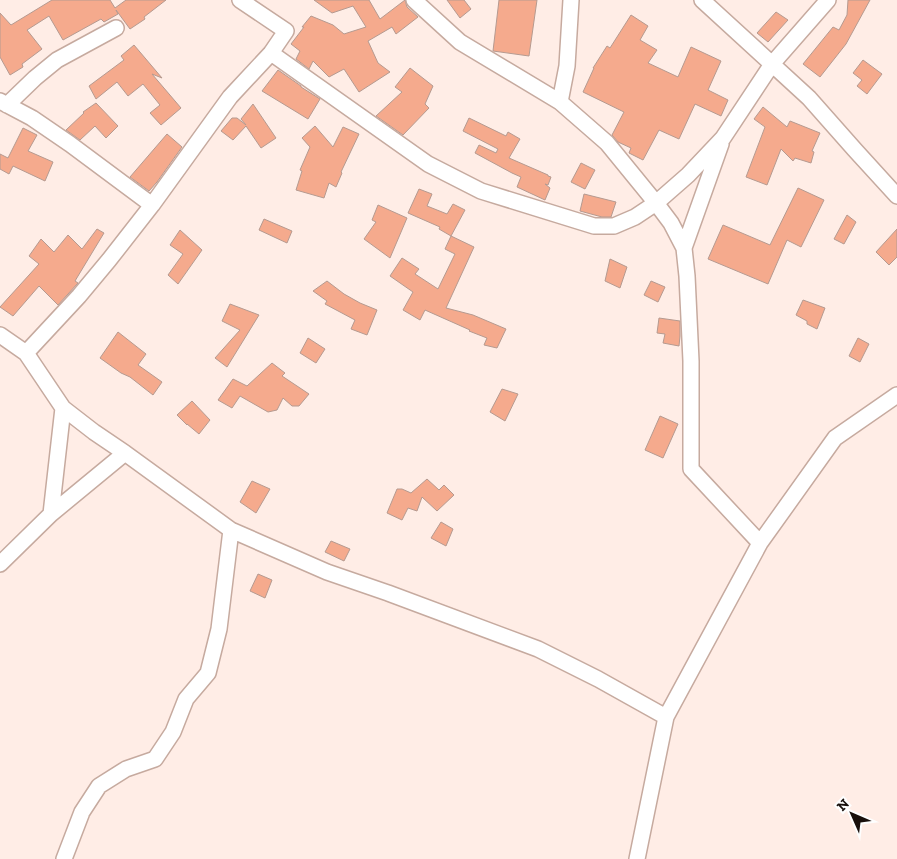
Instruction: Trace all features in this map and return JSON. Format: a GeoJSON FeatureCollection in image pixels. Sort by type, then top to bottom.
{"type":"FeatureCollection","features":[{"type":"Feature","properties":{"kind":"street"},"geometry":{"type":"LineString","coordinates":[[26,353],[79,296],[152,205],[230,97],[271,53],[286,31],[240,0]]}},
{"type":"Feature","properties":{"kind":"street"},"geometry":{"type":"LineString","coordinates":[[414,0],[460,42],[560,102],[607,143],[656,203],[671,224],[684,248]]}},
{"type":"Feature","properties":{"kind":"street"},"geometry":{"type":"LineString","coordinates":[[560,102],[567,66],[571,0]]}},
{"type":"Feature","properties":{"kind":"street"},"geometry":{"type":"LineString","coordinates":[[702,0],[810,98],[897,196]]}},
{"type":"Feature","properties":{"kind":"street"},"geometry":{"type":"LineString","coordinates":[[271,53],[428,164],[481,191],[594,226],[614,226],[635,217],[656,203],[688,175],[723,138],[772,64],[828,0]]}},
{"type":"Feature","properties":{"kind":"street"},"geometry":{"type":"LineString","coordinates":[[116,28],[57,60],[3,103],[32,118],[70,144],[152,205]]}},
{"type":"Feature","properties":{"kind":"street"},"geometry":{"type":"LineString","coordinates":[[723,138],[684,248],[692,360],[691,469],[760,542]]}},
{"type":"Feature","properties":{"kind":"street"},"geometry":{"type":"LineString","coordinates":[[0,334],[26,353],[63,408],[231,530],[327,572],[538,649],[598,679],[666,717]]}},
{"type":"Feature","properties":{"kind":"street"},"geometry":{"type":"LineString","coordinates":[[637,859],[666,717],[760,542],[835,438],[897,396]]}},
{"type":"Feature","properties":{"kind":"street"},"geometry":{"type":"LineString","coordinates":[[51,514],[63,408]]}},
{"type":"Feature","properties":{"kind":"street"},"geometry":{"type":"LineString","coordinates":[[0,564],[51,514],[125,453]]}},
{"type":"Feature","properties":{"kind":"street"},"geometry":{"type":"LineString","coordinates":[[64,859],[82,812],[99,786],[126,769],[155,758],[173,732],[186,699],[208,674],[219,629],[231,530]]}},
{"type":"Feature","properties":{"kind":"building"},"geometry":{"type":"Polygon","coordinates":[[[52,0],[110,0],[115,8],[126,0],[166,0],[144,17],[145,19],[130,29],[116,10],[118,14],[104,22],[101,19],[63,40],[49,16],[27,30],[42,49],[22,64],[23,67],[10,75],[0,57],[0,13],[11,25],[52,0]]]}},
{"type":"Feature","properties":{"kind":"building"},"geometry":{"type":"Polygon","coordinates":[[[314,0],[369,0],[380,19],[405,0],[407,7],[418,17],[396,34],[392,27],[368,41],[378,63],[390,72],[359,92],[344,69],[329,77],[313,61],[309,69],[296,59],[300,51],[291,44],[311,16],[333,25],[344,34],[366,27],[353,6],[332,13],[314,0]]]}},
{"type":"Feature","properties":{"kind":"building"},"geometry":{"type":"Polygon","coordinates":[[[447,0],[464,0],[471,9],[460,18],[447,0]]]}},
{"type":"Feature","properties":{"kind":"building"},"geometry":{"type":"Polygon","coordinates":[[[499,0],[537,0],[529,56],[493,51],[499,0]]]}},
{"type":"Feature","properties":{"kind":"building"},"geometry":{"type":"Polygon","coordinates":[[[848,0],[870,0],[846,44],[820,77],[803,64],[833,27],[839,30],[847,15],[848,0]]]}},
{"type":"Feature","properties":{"kind":"building"},"geometry":{"type":"Polygon","coordinates":[[[776,12],[788,20],[768,42],[757,33],[776,12]]]}},
{"type":"Feature","properties":{"kind":"building"},"geometry":{"type":"Polygon","coordinates":[[[631,15],[648,26],[640,40],[657,50],[648,63],[678,77],[691,47],[721,61],[708,90],[728,100],[721,116],[695,104],[679,139],[659,130],[643,160],[629,153],[631,148],[618,142],[612,135],[624,112],[583,92],[593,68],[607,46],[610,48],[631,15]]]}},
{"type":"Feature","properties":{"kind":"building"},"geometry":{"type":"Polygon","coordinates":[[[134,45],[162,78],[152,74],[181,108],[161,125],[150,113],[160,105],[143,84],[128,96],[117,82],[96,99],[89,86],[124,60],[121,56],[134,45]]]}},
{"type":"Feature","properties":{"kind":"building"},"geometry":{"type":"Polygon","coordinates":[[[863,60],[882,74],[867,94],[857,86],[862,80],[853,73],[863,60]]]}},
{"type":"Feature","properties":{"kind":"building"},"geometry":{"type":"Polygon","coordinates":[[[410,68],[433,86],[425,104],[429,108],[403,135],[376,116],[402,92],[395,87],[410,68]]]}},
{"type":"Feature","properties":{"kind":"building"},"geometry":{"type":"Polygon","coordinates":[[[278,70],[320,99],[308,119],[262,91],[278,70]]]}},
{"type":"Feature","properties":{"kind":"building"},"geometry":{"type":"Polygon","coordinates":[[[96,103],[118,126],[106,138],[95,126],[80,140],[66,130],[83,112],[96,103]]]}},
{"type":"Feature","properties":{"kind":"building"},"geometry":{"type":"Polygon","coordinates":[[[253,104],[276,138],[261,148],[246,126],[233,140],[221,131],[232,118],[237,118],[246,125],[241,119],[253,104]]]}},
{"type":"Feature","properties":{"kind":"building"},"geometry":{"type":"Polygon","coordinates":[[[763,107],[787,127],[790,121],[820,133],[812,151],[814,152],[811,163],[795,158],[793,161],[781,149],[767,185],[746,177],[765,127],[754,119],[763,107]]]}},
{"type":"Feature","properties":{"kind":"building"},"geometry":{"type":"Polygon","coordinates":[[[469,118],[506,136],[508,132],[520,139],[509,158],[551,177],[548,185],[545,184],[550,188],[545,200],[517,187],[521,177],[475,153],[479,145],[496,153],[498,149],[463,131],[469,118]]]}},
{"type":"Feature","properties":{"kind":"building"},"geometry":{"type":"Polygon","coordinates":[[[315,126],[333,147],[343,127],[359,134],[336,187],[329,183],[324,198],[296,190],[302,171],[300,170],[310,147],[302,138],[315,126]]]}},
{"type":"Feature","properties":{"kind":"building"},"geometry":{"type":"Polygon","coordinates":[[[23,128],[37,135],[28,151],[53,162],[45,181],[13,166],[9,174],[0,169],[0,154],[8,158],[23,128]]]}},
{"type":"Feature","properties":{"kind":"building"},"geometry":{"type":"Polygon","coordinates":[[[167,134],[182,147],[149,191],[130,177],[167,134]]]}},
{"type":"Feature","properties":{"kind":"building"},"geometry":{"type":"Polygon","coordinates":[[[581,163],[595,170],[585,189],[571,182],[581,163]]]}},
{"type":"Feature","properties":{"kind":"building"},"geometry":{"type":"Polygon","coordinates":[[[798,188],[824,200],[801,247],[787,240],[768,284],[708,259],[723,225],[770,245],[798,188]]]}},
{"type":"Feature","properties":{"kind":"building"},"geometry":{"type":"Polygon","coordinates":[[[419,189],[432,194],[427,206],[447,214],[453,204],[465,210],[451,236],[439,229],[440,227],[408,213],[419,189]]]}},
{"type":"Feature","properties":{"kind":"building"},"geometry":{"type":"Polygon","coordinates":[[[584,194],[616,202],[611,217],[602,217],[580,211],[584,194]]]}},
{"type":"Feature","properties":{"kind":"building"},"geometry":{"type":"Polygon","coordinates":[[[378,205],[407,218],[390,258],[364,239],[376,222],[372,220],[378,205]]]}},
{"type":"Feature","properties":{"kind":"building"},"geometry":{"type":"Polygon","coordinates":[[[847,215],[856,222],[844,244],[834,239],[847,215]]]}},
{"type":"Feature","properties":{"kind":"building"},"geometry":{"type":"Polygon","coordinates":[[[264,219],[292,231],[287,243],[259,230],[264,219]]]}},
{"type":"Feature","properties":{"kind":"building"},"geometry":{"type":"Polygon","coordinates":[[[97,229],[104,233],[75,281],[78,283],[58,305],[39,286],[13,316],[0,307],[39,264],[29,256],[41,239],[54,252],[68,235],[82,249],[97,229]]]}},
{"type":"Feature","properties":{"kind":"building"},"geometry":{"type":"Polygon","coordinates":[[[897,229],[897,257],[889,265],[876,252],[897,229]]]}},
{"type":"Feature","properties":{"kind":"building"},"geometry":{"type":"Polygon","coordinates":[[[180,230],[202,250],[178,284],[168,275],[183,254],[170,245],[180,230]]]}},
{"type":"Feature","properties":{"kind":"building"},"geometry":{"type":"Polygon","coordinates":[[[451,236],[474,247],[446,308],[473,315],[506,329],[497,348],[484,345],[487,338],[425,310],[420,320],[403,310],[413,292],[390,276],[402,258],[419,269],[415,274],[438,289],[455,254],[445,249],[451,236]]]}},
{"type":"Feature","properties":{"kind":"building"},"geometry":{"type":"Polygon","coordinates":[[[610,259],[627,267],[620,288],[605,281],[610,259]]]}},
{"type":"Feature","properties":{"kind":"building"},"geometry":{"type":"Polygon","coordinates":[[[327,281],[344,294],[377,310],[367,335],[351,329],[355,320],[325,304],[327,301],[313,291],[327,281]]]}},
{"type":"Feature","properties":{"kind":"building"},"geometry":{"type":"Polygon","coordinates":[[[651,281],[665,287],[658,302],[644,295],[651,281]]]}},
{"type":"Feature","properties":{"kind":"building"},"geometry":{"type":"Polygon","coordinates":[[[803,300],[825,308],[817,329],[796,315],[803,300]]]}},
{"type":"Feature","properties":{"kind":"building"},"geometry":{"type":"Polygon","coordinates":[[[230,304],[259,315],[227,367],[215,358],[240,330],[222,321],[230,304]]]}},
{"type":"Feature","properties":{"kind":"building"},"geometry":{"type":"Polygon","coordinates":[[[659,318],[680,321],[679,346],[663,343],[665,334],[657,333],[659,318]]]}},
{"type":"Feature","properties":{"kind":"building"},"geometry":{"type":"Polygon","coordinates":[[[118,332],[146,354],[138,365],[162,382],[153,395],[130,377],[100,358],[118,332]]]}},
{"type":"Feature","properties":{"kind":"building"},"geometry":{"type":"Polygon","coordinates":[[[308,338],[325,349],[316,363],[300,353],[308,338]]]}},
{"type":"Feature","properties":{"kind":"building"},"geometry":{"type":"Polygon","coordinates":[[[858,338],[869,344],[860,362],[849,356],[858,338]]]}},
{"type":"Feature","properties":{"kind":"building"},"geometry":{"type":"Polygon","coordinates":[[[272,363],[285,373],[282,376],[309,394],[299,406],[292,406],[283,398],[277,410],[268,412],[240,396],[232,408],[218,400],[233,379],[247,386],[272,363]]]}},
{"type":"Feature","properties":{"kind":"building"},"geometry":{"type":"Polygon","coordinates":[[[502,389],[518,394],[505,421],[490,412],[502,389]]]}},
{"type":"Feature","properties":{"kind":"building"},"geometry":{"type":"Polygon","coordinates":[[[192,401],[210,420],[199,434],[177,415],[192,401]]]}},
{"type":"Feature","properties":{"kind":"building"},"geometry":{"type":"Polygon","coordinates":[[[660,416],[678,424],[663,458],[645,450],[660,416]]]}},
{"type":"Feature","properties":{"kind":"building"},"geometry":{"type":"Polygon","coordinates":[[[427,479],[439,490],[444,485],[454,495],[437,511],[422,497],[417,511],[408,508],[402,520],[387,513],[397,489],[411,493],[427,479]]]}},
{"type":"Feature","properties":{"kind":"building"},"geometry":{"type":"Polygon","coordinates":[[[252,481],[270,489],[256,513],[240,502],[252,481]]]}},
{"type":"Feature","properties":{"kind":"building"},"geometry":{"type":"Polygon","coordinates":[[[441,522],[453,529],[446,546],[431,538],[441,522]]]}},
{"type":"Feature","properties":{"kind":"building"},"geometry":{"type":"Polygon","coordinates":[[[331,541],[350,549],[344,561],[325,552],[331,541]]]}},
{"type":"Feature","properties":{"kind":"building"},"geometry":{"type":"Polygon","coordinates":[[[258,574],[272,580],[265,598],[250,591],[258,574]]]}}]}
